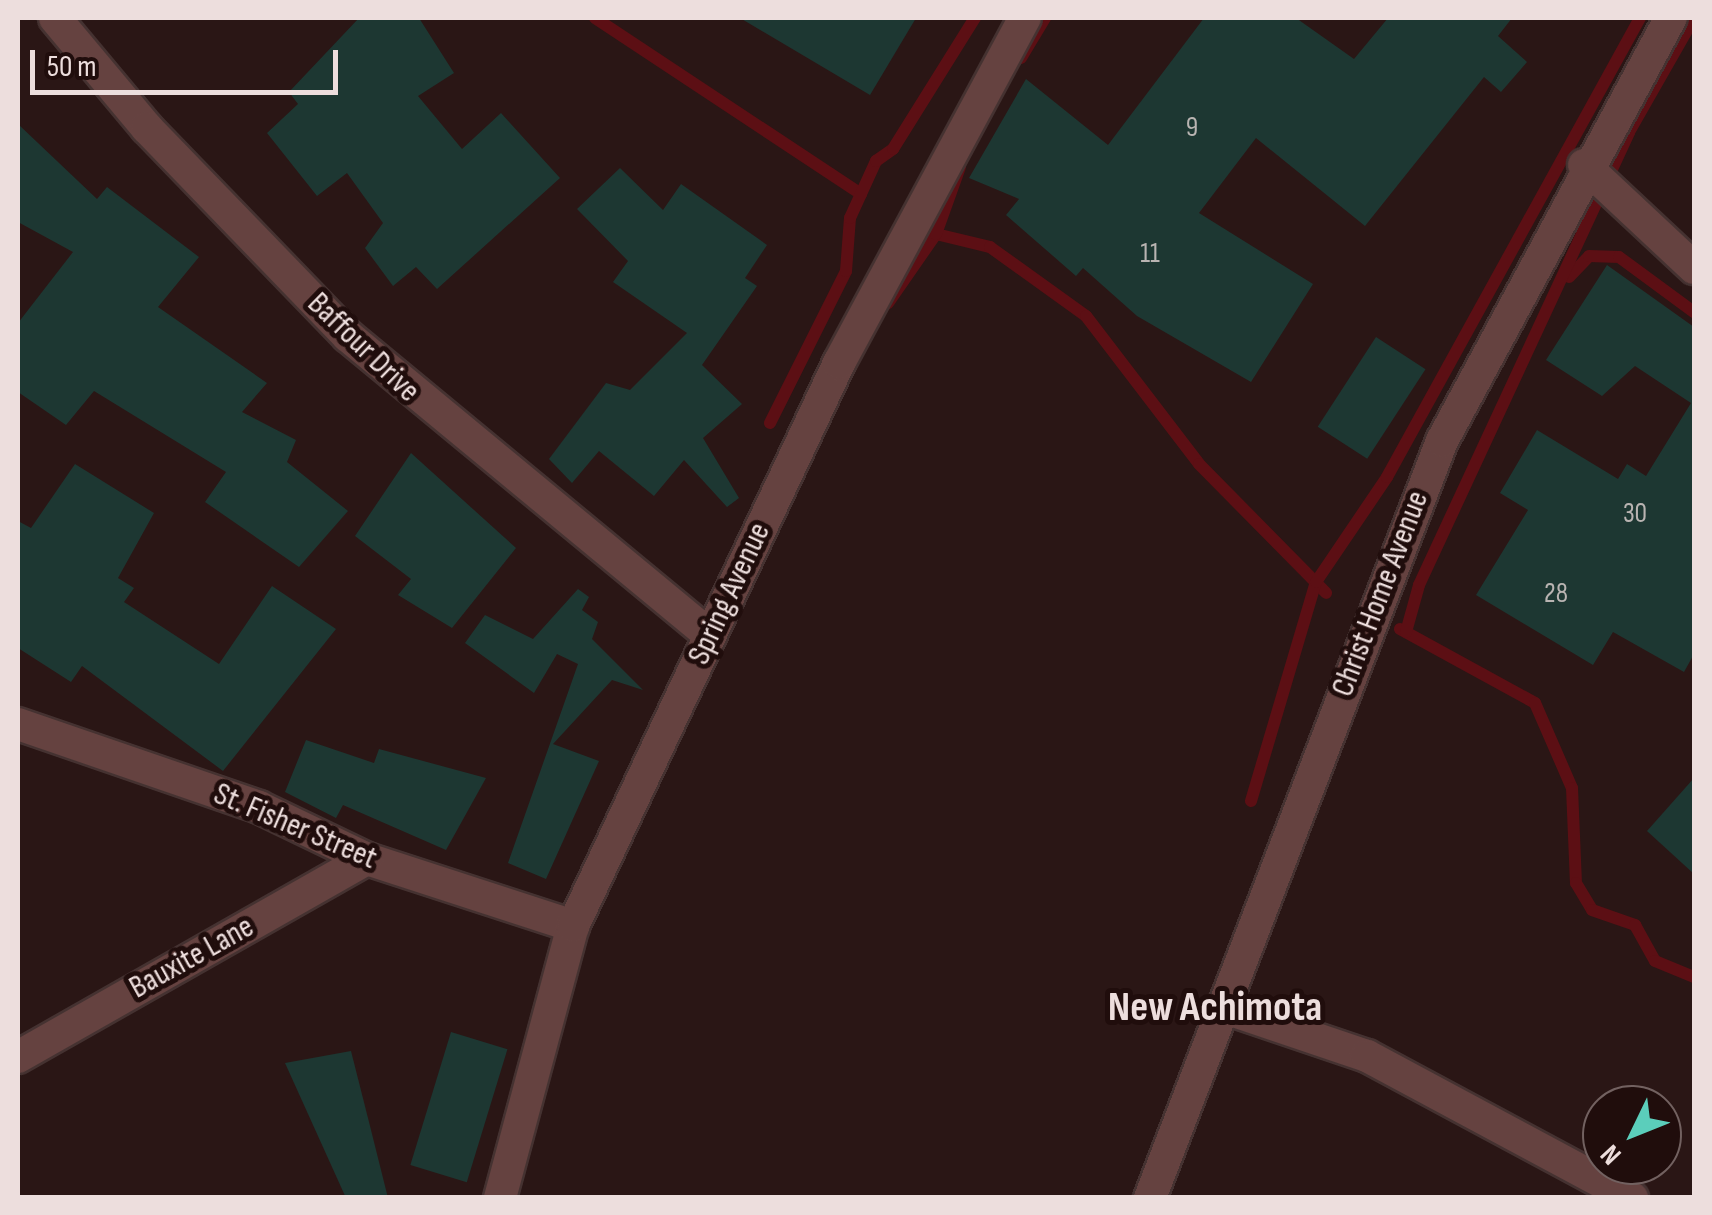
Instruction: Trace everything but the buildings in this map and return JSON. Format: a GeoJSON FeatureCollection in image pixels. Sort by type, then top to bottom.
{"type":"FeatureCollection","features":[{"type":"Feature","properties":{"kind":"street","name":"Baffour Drive"},"geometry":{"type":"LineString","coordinates":[[55,18],[147,128],[348,336],[710,636]]}},
{"type":"Feature","properties":{"kind":"street","name":"Spring Avenue"},"geometry":{"type":"LineString","coordinates":[[500,1198],[574,926],[897,246],[1024,18]]}},
{"type":"Feature","properties":{"kind":"street","name":"Christ Home Avenue"},"geometry":{"type":"LineString","coordinates":[[1150,1198],[1434,458],[1584,166],[1671,18]]}},
{"type":"Feature","properties":{"kind":"street"},"geometry":{"type":"LineString","coordinates":[[1584,166],[1694,268]]}},
{"type":"Feature","properties":{"kind":"street","name":"St. Fisher Street"},"geometry":{"type":"LineString","coordinates":[[18,724],[259,807],[367,860],[574,926]]}},
{"type":"Feature","properties":{"kind":"street","name":"Bauxite Lane"},"geometry":{"type":"LineString","coordinates":[[18,1057],[367,860]]}},
{"type":"Feature","properties":{"kind":"street"},"geometry":{"type":"LineString","coordinates":[[1222,1007],[1367,1056],[1632,1198]]}},
{"type":"Feature","properties":{"kind":"waterway"},"geometry":{"type":"LineString","coordinates":[[595,18],[861,194]]}},
{"type":"Feature","properties":{"kind":"waterway"},"geometry":{"type":"LineString","coordinates":[[770,423],[846,271],[850,218],[876,161],[893,149],[975,18]]}},
{"type":"Feature","properties":{"kind":"waterway"},"geometry":{"type":"LineString","coordinates":[[1021,58],[1045,18]]}},
{"type":"Feature","properties":{"kind":"waterway"},"geometry":{"type":"LineString","coordinates":[[1251,801],[1316,582],[1387,477],[1640,18]]}},
{"type":"Feature","properties":{"kind":"waterway"},"geometry":{"type":"LineString","coordinates":[[1406,632],[1419,585],[1629,132],[1694,18]]}},
{"type":"Feature","properties":{"kind":"waterway"},"geometry":{"type":"LineString","coordinates":[[888,303],[936,234],[960,167]]}},
{"type":"Feature","properties":{"kind":"waterway"},"geometry":{"type":"LineString","coordinates":[[936,234],[990,247],[1086,316],[1199,464],[1326,593]]}},
{"type":"Feature","properties":{"kind":"waterway"},"geometry":{"type":"LineString","coordinates":[[1569,277],[1589,256],[1619,257],[1694,312]]}},
{"type":"Feature","properties":{"kind":"waterway"},"geometry":{"type":"LineString","coordinates":[[1400,629],[1535,703],[1572,788],[1576,883],[1592,910],[1635,925],[1655,961],[1694,977]]}},
{"type":"Feature","properties":{"kind":"district","name":"New Achimota"},"geometry":{"type":"Point","coordinates":[1215,1008]}}]}
